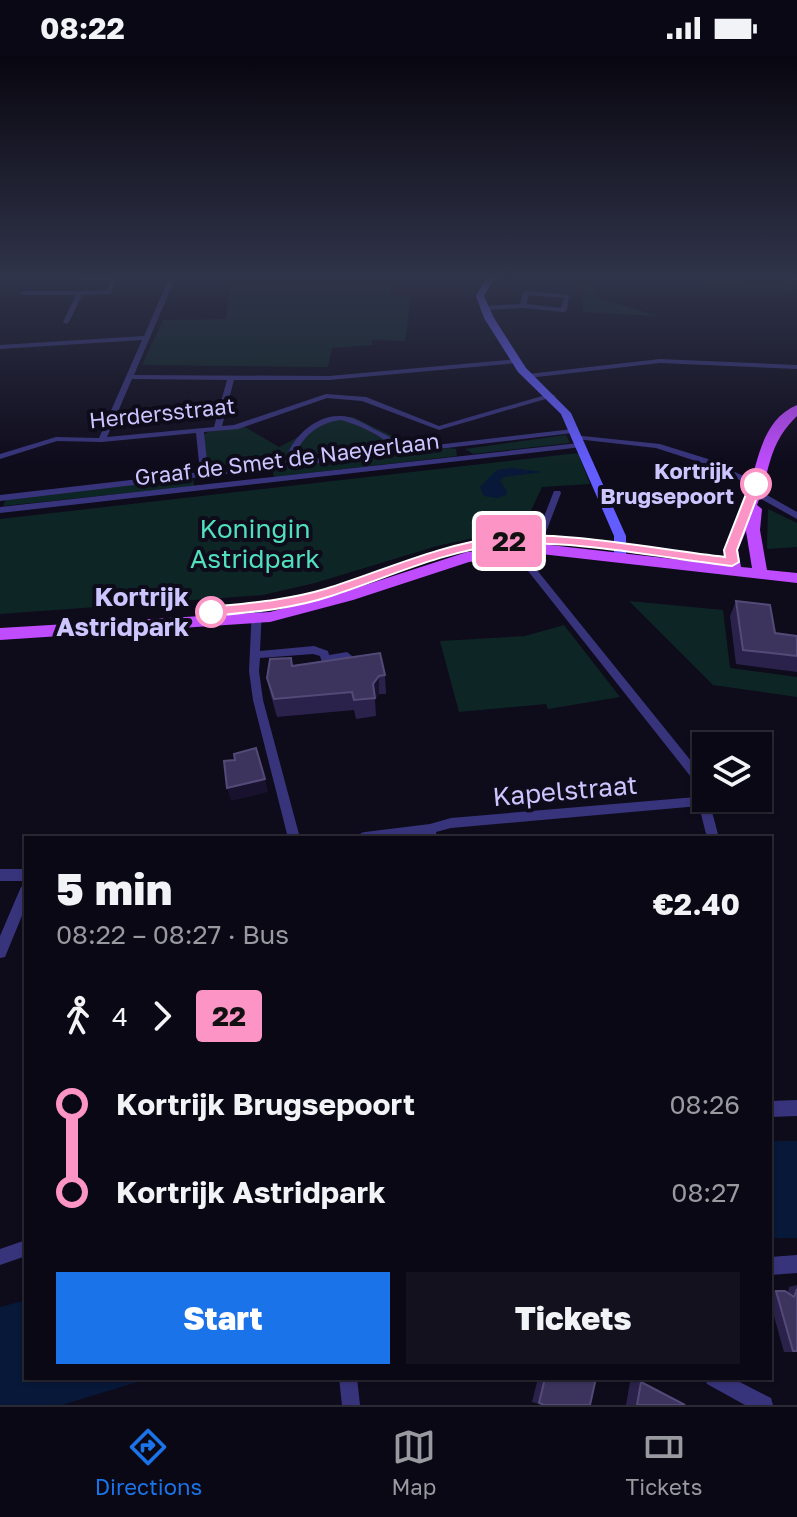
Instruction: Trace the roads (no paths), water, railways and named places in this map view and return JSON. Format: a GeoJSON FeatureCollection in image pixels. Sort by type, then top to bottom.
{"type":"FeatureCollection","features":[{"type":"Feature","properties":{"kind":"main road"},"geometry":{"type":"LineString","coordinates":[[733,566],[731,550],[755,491],[770,438],[797,409]]}},
{"type":"Feature","properties":{"kind":"main road"},"geometry":{"type":"LineString","coordinates":[[755,491],[753,530],[759,569]]}},
{"type":"Feature","properties":{"kind":"main road"},"geometry":{"type":"LineString","coordinates":[[0,634],[256,613],[348,596],[467,557],[519,545],[541,544],[759,569],[797,570]]}},
{"type":"Feature","properties":{"kind":"main road"},"geometry":{"type":"LineString","coordinates":[[759,569],[797,578]]}},
{"type":"Feature","properties":{"kind":"main road"},"geometry":{"type":"LineString","coordinates":[[0,624],[256,613]]}},
{"type":"Feature","properties":{"kind":"street"},"geometry":{"type":"LineString","coordinates":[[0,347],[130,339]]}},
{"type":"Feature","properties":{"kind":"street"},"geometry":{"type":"LineString","coordinates":[[102,440],[145,339]]}},
{"type":"Feature","properties":{"kind":"street"},"geometry":{"type":"LineString","coordinates":[[504,339],[528,376],[552,396],[566,413],[613,519],[621,554]]}},
{"type":"Feature","properties":{"kind":"street"},"geometry":{"type":"LineString","coordinates":[[129,377],[329,378],[517,361]]}},
{"type":"Feature","properties":{"kind":"street"},"geometry":{"type":"LineString","coordinates":[[528,376],[660,361],[797,367]]}},
{"type":"Feature","properties":{"kind":"street"},"geometry":{"type":"LineString","coordinates":[[217,429],[231,377]]}},
{"type":"Feature","properties":{"kind":"street"},"geometry":{"type":"LineString","coordinates":[[326,396],[329,378]]}},
{"type":"Feature","properties":{"kind":"street","name":"Herdersstraat"},"geometry":{"type":"LineString","coordinates":[[0,457],[56,439],[102,440],[239,426],[326,396],[363,399],[425,425],[444,427],[552,396]]}},
{"type":"Feature","properties":{"kind":"street","name":"Graaf de Smet de Naeyerlaan"},"geometry":{"type":"LineString","coordinates":[[288,465],[292,449],[304,435],[335,419],[348,419],[392,441],[400,452]]}},
{"type":"Feature","properties":{"kind":"street"},"geometry":{"type":"LineString","coordinates":[[458,425],[459,445]]}},
{"type":"Feature","properties":{"kind":"street"},"geometry":{"type":"LineString","coordinates":[[444,427],[459,445],[464,457]]}},
{"type":"Feature","properties":{"kind":"street"},"geometry":{"type":"LineString","coordinates":[[200,431],[205,486]]}},
{"type":"Feature","properties":{"kind":"street"},"geometry":{"type":"LineString","coordinates":[[576,438],[657,446],[705,461],[797,516]]}},
{"type":"Feature","properties":{"kind":"street","name":"Graaf de Smet de Naeyerlaan"},"geometry":{"type":"LineString","coordinates":[[0,499],[459,445],[576,438]]}},
{"type":"Feature","properties":{"kind":"street","name":"Graaf de Smet de Naeyerlaan"},"geometry":{"type":"LineString","coordinates":[[0,510],[464,457],[576,438]]}},
{"type":"Feature","properties":{"kind":"street"},"geometry":{"type":"LineString","coordinates":[[541,544],[557,493]]}},
{"type":"Feature","properties":{"kind":"street"},"geometry":{"type":"LineString","coordinates":[[519,545],[520,555],[692,770]]}},
{"type":"Feature","properties":{"kind":"street"},"geometry":{"type":"LineString","coordinates":[[256,613],[254,655],[262,723],[293,836]]}},
{"type":"Feature","properties":{"kind":"street"},"geometry":{"type":"LineString","coordinates":[[254,655],[314,650],[324,654],[326,659],[347,656]]}},
{"type":"Feature","properties":{"kind":"street","name":"Kapelstraat"},"geometry":{"type":"LineString","coordinates":[[387,836],[430,834],[451,823],[692,802]]}},
{"type":"Feature","properties":{"kind":"street"},"geometry":{"type":"LineString","coordinates":[[707,812],[713,836]]}},
{"type":"Feature","properties":{"kind":"street"},"geometry":{"type":"LineString","coordinates":[[0,875],[24,875]]}},
{"type":"Feature","properties":{"kind":"street"},"geometry":{"type":"LineString","coordinates":[[0,952],[24,896]]}},
{"type":"Feature","properties":{"kind":"street"},"geometry":{"type":"LineString","coordinates":[[772,1109],[797,1108]]}},
{"type":"Feature","properties":{"kind":"street"},"geometry":{"type":"LineString","coordinates":[[0,1257],[24,1249]]}},
{"type":"Feature","properties":{"kind":"street"},"geometry":{"type":"LineString","coordinates":[[772,1266],[797,1264]]}},
{"type":"Feature","properties":{"kind":"street"},"geometry":{"type":"LineString","coordinates":[[348,1380],[351,1405]]}},
{"type":"Feature","properties":{"kind":"street"},"geometry":{"type":"LineString","coordinates":[[717,1380],[764,1405]]}},
{"type":"Feature","properties":{"kind":"water"},"geometry":{"type":"Polygon","coordinates":[[[512,468],[542,472],[504,477],[500,481],[507,491],[506,495],[497,498],[484,496],[480,487],[497,470],[512,468]]]}},
{"type":"Feature","properties":{"kind":"water"},"geometry":{"type":"Polygon","coordinates":[[[772,1141],[797,1141],[797,1238],[772,1238],[772,1141]]]}},
{"type":"Feature","properties":{"kind":"water"},"geometry":{"type":"Polygon","coordinates":[[[24,1301],[24,1380],[144,1380],[62,1405],[0,1405],[0,1307],[24,1301]]]}},
{"type":"Feature","properties":{"kind":"place","name":"Kortrijk Brugsepoort"},"geometry":{"type":"Point","coordinates":[756,484]}},
{"type":"Feature","properties":{"kind":"place","name":"Kortrijk Astridpark"},"geometry":{"type":"Point","coordinates":[211,612]}},
{"type":"Feature","properties":{"kind":"park label","name":"Koningin Astridpark"},"geometry":{"type":"Point","coordinates":[255,544]}}]}
